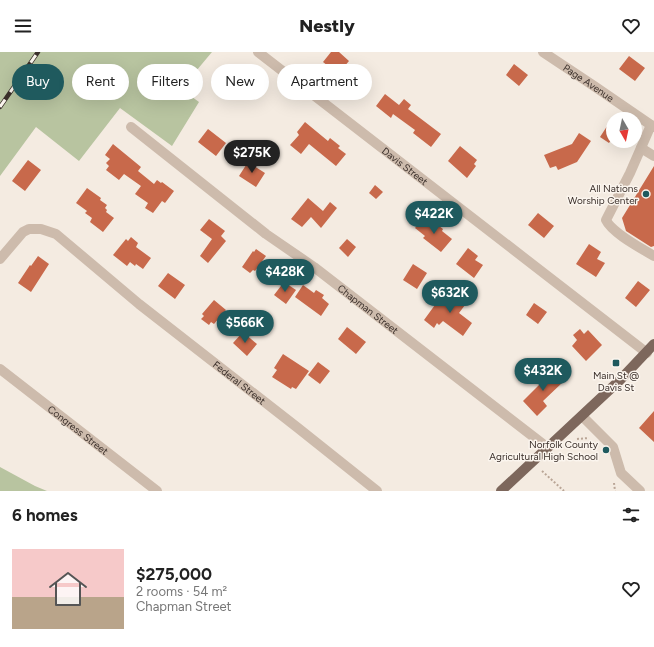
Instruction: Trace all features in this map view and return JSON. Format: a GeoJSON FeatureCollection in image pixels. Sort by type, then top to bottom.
{"type":"FeatureCollection","features":[{"type":"Feature","properties":{"kind":"main road"},"geometry":{"type":"LineString","coordinates":[[501,491],[582,416],[647,353],[654,344]]}},
{"type":"Feature","properties":{"kind":"street","name":"Davis Street"},"geometry":{"type":"LineString","coordinates":[[258,52],[647,353]]}},
{"type":"Feature","properties":{"kind":"street","name":"Page Avenue"},"geometry":{"type":"LineString","coordinates":[[543,52],[653,126]]}},
{"type":"Feature","properties":{"kind":"street"},"geometry":{"type":"LineString","coordinates":[[642,146],[653,126]]}},
{"type":"Feature","properties":{"kind":"street","name":"Chapman Street"},"geometry":{"type":"LineString","coordinates":[[131,127],[266,234],[314,267],[548,448]]}},
{"type":"Feature","properties":{"kind":"street"},"geometry":{"type":"LineString","coordinates":[[654,156],[641,148],[606,220],[608,224],[628,240],[654,256]]}},
{"type":"Feature","properties":{"kind":"street","name":"Federal Street"},"geometry":{"type":"LineString","coordinates":[[0,259],[23,232],[29,229],[41,229],[56,234],[139,304],[377,491]]}},
{"type":"Feature","properties":{"kind":"street","name":"Congress Street"},"geometry":{"type":"LineString","coordinates":[[0,369],[157,491]]}},
{"type":"Feature","properties":{"kind":"street"},"geometry":{"type":"LineString","coordinates":[[582,416],[613,447],[621,472],[640,491]]}},
{"type":"Feature","properties":{"kind":"path"},"geometry":{"type":"LineString","coordinates":[[576,439],[590,438]]}},
{"type":"Feature","properties":{"kind":"path"},"geometry":{"type":"LineString","coordinates":[[542,471],[564,491]]}},
{"type":"Feature","properties":{"kind":"path"},"geometry":{"type":"LineString","coordinates":[[614,477],[615,491]]}},
{"type":"Feature","properties":{"kind":"green space"},"geometry":{"type":"Polygon","coordinates":[[[0,52],[212,52],[202,64],[137,64],[137,100],[196,100],[199,102],[172,146],[120,108],[79,161],[36,127],[0,176],[0,52]]]}},
{"type":"Feature","properties":{"kind":"green space"},"geometry":{"type":"Polygon","coordinates":[[[0,467],[35,486],[47,491],[0,491],[0,467]]]}},
{"type":"Feature","properties":{"kind":"building"},"geometry":{"type":"Polygon","coordinates":[[[331,52],[339,52],[349,61],[346,64],[326,64],[323,62],[331,52]]]}},
{"type":"Feature","properties":{"kind":"building"},"geometry":{"type":"Polygon","coordinates":[[[629,56],[645,68],[635,81],[619,69],[629,56]]]}},
{"type":"Feature","properties":{"kind":"building"},"geometry":{"type":"Polygon","coordinates":[[[514,64],[528,75],[519,86],[506,75],[514,64]]]}},
{"type":"Feature","properties":{"kind":"building"},"geometry":{"type":"Polygon","coordinates":[[[385,94],[399,105],[404,99],[411,105],[408,109],[441,134],[431,147],[413,133],[415,130],[393,114],[391,118],[376,106],[385,94]]]}},
{"type":"Feature","properties":{"kind":"building"},"geometry":{"type":"Polygon","coordinates":[[[305,122],[328,141],[330,138],[340,146],[338,148],[346,154],[336,166],[309,144],[301,154],[290,145],[299,135],[297,132],[305,122]]]}},
{"type":"Feature","properties":{"kind":"building"},"geometry":{"type":"Polygon","coordinates":[[[606,128],[606,141],[600,137],[606,128]]]}},
{"type":"Feature","properties":{"kind":"building"},"geometry":{"type":"Polygon","coordinates":[[[208,129],[226,143],[216,156],[198,142],[208,129]]]}},
{"type":"Feature","properties":{"kind":"building"},"geometry":{"type":"Polygon","coordinates":[[[579,133],[591,141],[577,162],[558,170],[556,166],[550,168],[544,155],[572,144],[579,133]]]}},
{"type":"Feature","properties":{"kind":"building"},"geometry":{"type":"Polygon","coordinates":[[[113,144],[141,167],[138,171],[154,184],[157,180],[174,191],[165,203],[162,201],[153,213],[145,208],[148,203],[135,194],[141,186],[124,174],[119,180],[106,170],[109,166],[106,163],[110,159],[105,155],[113,144]]]}},
{"type":"Feature","properties":{"kind":"building"},"geometry":{"type":"Polygon","coordinates":[[[460,146],[477,160],[474,164],[476,166],[467,178],[448,161],[460,146]]]}},
{"type":"Feature","properties":{"kind":"building"},"geometry":{"type":"Polygon","coordinates":[[[28,160],[41,170],[25,191],[12,181],[28,160]]]}},
{"type":"Feature","properties":{"kind":"building"},"geometry":{"type":"Polygon","coordinates":[[[248,162],[265,173],[256,187],[239,176],[248,162]]]}},
{"type":"Feature","properties":{"kind":"building","name":"All Nations Worship Center"},"geometry":{"type":"Polygon","coordinates":[[[654,166],[654,246],[651,247],[626,231],[622,218],[654,166]]]}},
{"type":"Feature","properties":{"kind":"building"},"geometry":{"type":"Polygon","coordinates":[[[375,185],[383,192],[376,199],[369,193],[375,185]]]}},
{"type":"Feature","properties":{"kind":"building"},"geometry":{"type":"Polygon","coordinates":[[[87,188],[101,198],[100,200],[107,205],[105,208],[107,210],[106,212],[114,218],[103,232],[90,222],[92,218],[85,213],[87,211],[76,203],[87,188]]]}},
{"type":"Feature","properties":{"kind":"building"},"geometry":{"type":"Polygon","coordinates":[[[308,198],[323,211],[330,202],[337,208],[321,228],[311,217],[302,227],[291,219],[308,198]]]}},
{"type":"Feature","properties":{"kind":"building"},"geometry":{"type":"Polygon","coordinates":[[[538,213],[554,226],[544,238],[528,225],[538,213]]]}},
{"type":"Feature","properties":{"kind":"building"},"geometry":{"type":"Polygon","coordinates":[[[423,218],[434,226],[435,223],[452,239],[441,252],[423,238],[425,236],[415,228],[423,218]]]}},
{"type":"Feature","properties":{"kind":"building"},"geometry":{"type":"Polygon","coordinates":[[[209,219],[225,231],[221,236],[226,241],[208,263],[200,256],[212,239],[200,230],[209,219]]]}},
{"type":"Feature","properties":{"kind":"building"},"geometry":{"type":"Polygon","coordinates":[[[131,237],[138,243],[136,247],[151,258],[143,269],[130,262],[127,266],[113,255],[126,239],[128,241],[131,237]]]}},
{"type":"Feature","properties":{"kind":"building"},"geometry":{"type":"Polygon","coordinates":[[[347,239],[356,247],[348,257],[339,248],[347,239]]]}},
{"type":"Feature","properties":{"kind":"building"},"geometry":{"type":"Polygon","coordinates":[[[589,244],[601,252],[597,259],[605,263],[596,277],[576,264],[589,244]]]}},
{"type":"Feature","properties":{"kind":"building"},"geometry":{"type":"Polygon","coordinates":[[[468,248],[478,256],[475,260],[483,265],[474,278],[456,264],[468,248]]]}},
{"type":"Feature","properties":{"kind":"building"},"geometry":{"type":"Polygon","coordinates":[[[256,249],[266,256],[255,271],[253,270],[250,273],[242,267],[256,249]]]}},
{"type":"Feature","properties":{"kind":"building"},"geometry":{"type":"Polygon","coordinates":[[[38,256],[49,264],[31,292],[18,283],[38,256]]]}},
{"type":"Feature","properties":{"kind":"building"},"geometry":{"type":"Polygon","coordinates":[[[413,264],[427,273],[417,289],[403,280],[413,264]]]}},
{"type":"Feature","properties":{"kind":"building"},"geometry":{"type":"Polygon","coordinates":[[[168,273],[185,285],[175,299],[158,286],[168,273]]]}},
{"type":"Feature","properties":{"kind":"building"},"geometry":{"type":"Polygon","coordinates":[[[638,281],[650,290],[636,307],[625,298],[638,281]]]}},
{"type":"Feature","properties":{"kind":"building"},"geometry":{"type":"Polygon","coordinates":[[[284,282],[296,290],[286,304],[274,295],[284,282]]]}},
{"type":"Feature","properties":{"kind":"building"},"geometry":{"type":"Polygon","coordinates":[[[303,285],[314,293],[316,290],[324,295],[322,298],[329,304],[321,316],[295,297],[303,285]]]}},
{"type":"Feature","properties":{"kind":"building"},"geometry":{"type":"Polygon","coordinates":[[[456,291],[468,301],[459,313],[472,323],[463,336],[443,321],[439,325],[437,323],[434,328],[424,320],[440,298],[447,303],[456,291]]]}},
{"type":"Feature","properties":{"kind":"building"},"geometry":{"type":"Polygon","coordinates":[[[214,300],[226,310],[214,324],[211,322],[209,325],[201,319],[204,316],[202,314],[214,300]]]}},
{"type":"Feature","properties":{"kind":"building"},"geometry":{"type":"Polygon","coordinates":[[[534,303],[547,312],[538,324],[526,315],[534,303]]]}},
{"type":"Feature","properties":{"kind":"building"},"geometry":{"type":"Polygon","coordinates":[[[347,327],[366,342],[356,354],[338,339],[347,327]]]}},
{"type":"Feature","properties":{"kind":"building"},"geometry":{"type":"Polygon","coordinates":[[[580,329],[584,334],[588,330],[602,345],[586,361],[572,346],[577,340],[573,335],[580,329]]]}},
{"type":"Feature","properties":{"kind":"building"},"geometry":{"type":"Polygon","coordinates":[[[242,333],[257,344],[247,356],[233,343],[242,333]]]}},
{"type":"Feature","properties":{"kind":"building"},"geometry":{"type":"Polygon","coordinates":[[[283,354],[309,371],[296,389],[292,387],[291,389],[272,377],[277,370],[274,368],[283,354]]]}},
{"type":"Feature","properties":{"kind":"building"},"geometry":{"type":"Polygon","coordinates":[[[318,362],[330,371],[320,384],[308,375],[318,362]]]}},
{"type":"Feature","properties":{"kind":"building"},"geometry":{"type":"Polygon","coordinates":[[[550,368],[563,382],[543,401],[547,406],[537,416],[523,401],[543,381],[539,378],[550,368]]]}},
{"type":"Feature","properties":{"kind":"building"},"geometry":{"type":"Polygon","coordinates":[[[654,411],[654,442],[639,428],[654,411]]]}},
{"type":"Feature","properties":{"kind":"railway"},"geometry":{"type":"LineString","coordinates":[[0,107],[38,52]]}},
{"type":"Feature","properties":{"kind":"place","name":"All Nations Worship Center"},"geometry":{"type":"Point","coordinates":[646,194]}},
{"type":"Feature","properties":{"kind":"place","name":"Main St @ Davis St"},"geometry":{"type":"Point","coordinates":[616,363]}},
{"type":"Feature","properties":{"kind":"place","name":"Norfolk County Agricultural High School"},"geometry":{"type":"Point","coordinates":[606,450]}}]}
